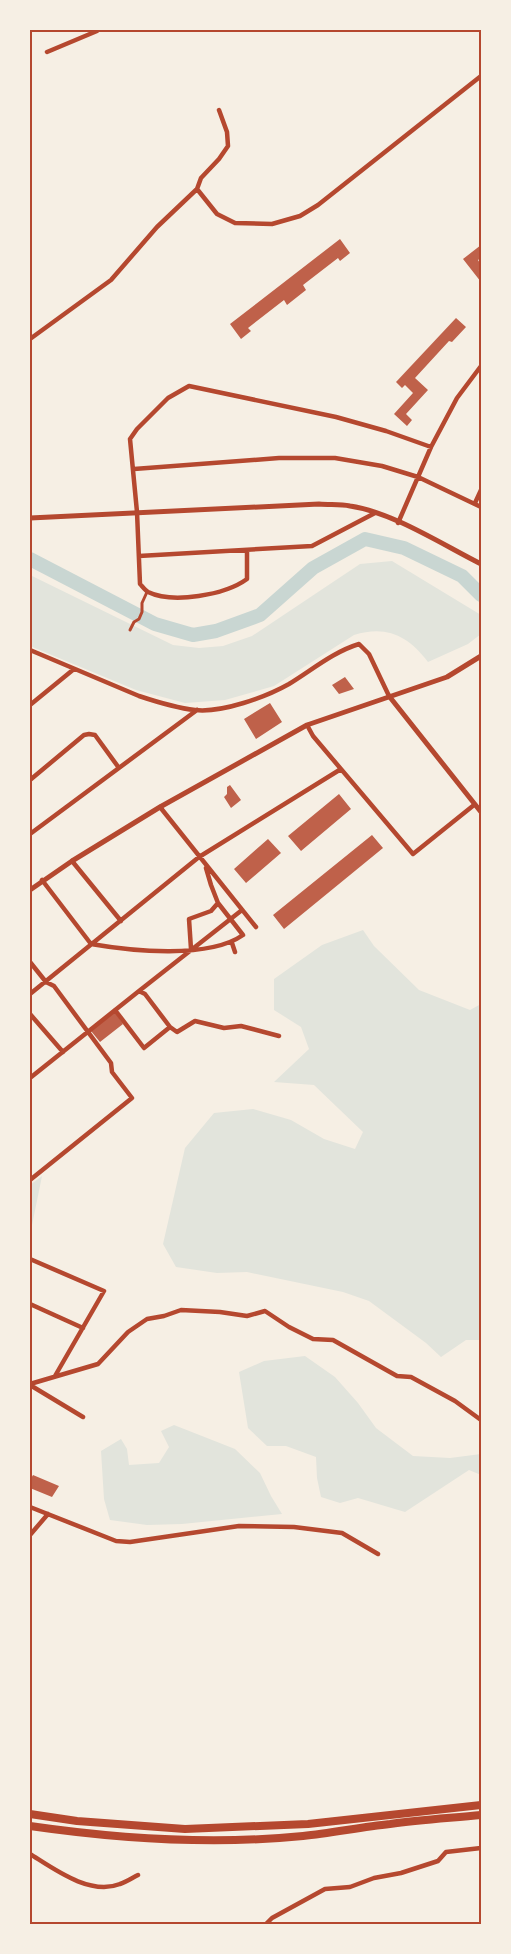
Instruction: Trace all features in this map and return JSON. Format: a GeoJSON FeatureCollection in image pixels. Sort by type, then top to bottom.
{"type":"FeatureCollection","features":[{"type":"Feature","properties":{"kind":"highway"},"geometry":{"type":"LineString","coordinates":[[30,1814],[77,1821],[186,1829],[308,1824],[481,1805]]}},
{"type":"Feature","properties":{"kind":"highway"},"geometry":{"type":"LineString","coordinates":[[30,1826],[76,1833],[130,1837],[238,1839],[303,1836],[390,1824],[481,1815]]}},
{"type":"Feature","properties":{"kind":"street"},"geometry":{"type":"LineString","coordinates":[[47,52],[96,30]]}},
{"type":"Feature","properties":{"kind":"street"},"geometry":{"type":"LineString","coordinates":[[197,188],[217,214],[235,223],[272,224],[300,216],[318,205],[481,76]]}},
{"type":"Feature","properties":{"kind":"street"},"geometry":{"type":"LineString","coordinates":[[30,339],[110,280],[157,227],[197,188],[201,178],[228,146],[227,132],[219,110]]}},
{"type":"Feature","properties":{"kind":"street"},"geometry":{"type":"LineString","coordinates":[[398,522],[432,447],[457,398],[481,366]]}},
{"type":"Feature","properties":{"kind":"street"},"geometry":{"type":"LineString","coordinates":[[247,550],[247,579],[235,587],[205,596],[168,596],[147,592],[140,584],[134,468],[130,439],[168,398],[189,386],[336,417],[386,431],[432,447]]}},
{"type":"Feature","properties":{"kind":"street"},"geometry":{"type":"LineString","coordinates":[[134,468],[279,458],[335,458],[382,466],[418,477],[481,507]]}},
{"type":"Feature","properties":{"kind":"street"},"geometry":{"type":"LineString","coordinates":[[475,504],[481,490]]}},
{"type":"Feature","properties":{"kind":"street"},"geometry":{"type":"LineString","coordinates":[[30,518],[319,504],[350,506],[376,513],[398,522],[481,564]]}},
{"type":"Feature","properties":{"kind":"street"},"geometry":{"type":"LineString","coordinates":[[139,556],[312,546],[376,513]]}},
{"type":"Feature","properties":{"kind":"street"},"geometry":{"type":"LineString","coordinates":[[130,630],[134,622],[139,619],[142,612],[142,603],[147,592]]}},
{"type":"Feature","properties":{"kind":"street"},"geometry":{"type":"LineString","coordinates":[[30,650],[139,696],[197,710],[229,706],[268,695],[289,684],[345,648],[359,644],[369,654],[389,696],[481,812]]}},
{"type":"Feature","properties":{"kind":"street"},"geometry":{"type":"LineString","coordinates":[[30,890],[42,880],[160,807],[307,725],[447,676],[481,656]]}},
{"type":"Feature","properties":{"kind":"street"},"geometry":{"type":"LineString","coordinates":[[30,705],[74,668]]}},
{"type":"Feature","properties":{"kind":"street"},"geometry":{"type":"LineString","coordinates":[[30,834],[197,710]]}},
{"type":"Feature","properties":{"kind":"street"},"geometry":{"type":"LineString","coordinates":[[307,725],[341,769],[413,854],[474,805]]}},
{"type":"Feature","properties":{"kind":"street"},"geometry":{"type":"LineString","coordinates":[[30,780],[84,735],[89,734],[95,735],[119,768]]}},
{"type":"Feature","properties":{"kind":"street"},"geometry":{"type":"LineString","coordinates":[[30,994],[199,857],[341,769]]}},
{"type":"Feature","properties":{"kind":"street"},"geometry":{"type":"LineString","coordinates":[[160,807],[256,927]]}},
{"type":"Feature","properties":{"kind":"street"},"geometry":{"type":"LineString","coordinates":[[72,861],[121,920]]}},
{"type":"Feature","properties":{"kind":"street"},"geometry":{"type":"LineString","coordinates":[[42,880],[91,944],[165,952],[232,943],[243,935],[218,903],[210,885],[205,865]]}},
{"type":"Feature","properties":{"kind":"street"},"geometry":{"type":"LineString","coordinates":[[191,949],[189,919],[211,911],[218,903]]}},
{"type":"Feature","properties":{"kind":"street"},"geometry":{"type":"LineString","coordinates":[[30,1078],[242,910]]}},
{"type":"Feature","properties":{"kind":"street"},"geometry":{"type":"LineString","coordinates":[[232,943],[234,952]]}},
{"type":"Feature","properties":{"kind":"street"},"geometry":{"type":"LineString","coordinates":[[30,962],[46,982],[54,986],[111,1063],[112,1072],[132,1098],[30,1180]]}},
{"type":"Feature","properties":{"kind":"street"},"geometry":{"type":"LineString","coordinates":[[139,991],[145,994],[170,1027],[177,1032],[195,1021],[224,1028],[241,1026],[279,1036]]}},
{"type":"Feature","properties":{"kind":"street"},"geometry":{"type":"LineString","coordinates":[[115,1010],[144,1048],[170,1027]]}},
{"type":"Feature","properties":{"kind":"street"},"geometry":{"type":"LineString","coordinates":[[30,1014],[63,1052]]}},
{"type":"Feature","properties":{"kind":"street"},"geometry":{"type":"LineString","coordinates":[[30,1259],[104,1291],[55,1376]]}},
{"type":"Feature","properties":{"kind":"street"},"geometry":{"type":"LineString","coordinates":[[30,1304],[83,1328]]}},
{"type":"Feature","properties":{"kind":"street"},"geometry":{"type":"LineString","coordinates":[[30,1385],[98,1364],[128,1332],[147,1319],[181,1310],[220,1312],[246,1316],[265,1312],[313,1339],[333,1340],[396,1376],[411,1377],[455,1401],[481,1420]]}},
{"type":"Feature","properties":{"kind":"street"},"geometry":{"type":"LineString","coordinates":[[30,1385],[83,1417]]}},
{"type":"Feature","properties":{"kind":"street"},"geometry":{"type":"LineString","coordinates":[[30,1507],[116,1541],[130,1542],[239,1526],[294,1526],[342,1533],[378,1554]]}},
{"type":"Feature","properties":{"kind":"street"},"geometry":{"type":"LineString","coordinates":[[30,1535],[48,1514]]}},
{"type":"Feature","properties":{"kind":"street"},"geometry":{"type":"LineString","coordinates":[[266,1924],[272,1918],[325,1889],[350,1887],[374,1878],[401,1873],[438,1861],[446,1852],[481,1848]]}},
{"type":"Feature","properties":{"kind":"street"},"geometry":{"type":"LineString","coordinates":[[30,1854],[75,1881],[101,1886],[119,1885],[138,1876]]}},
{"type":"Feature","properties":{"kind":"shaded area"},"geometry":{"type":"Polygon","coordinates":[[[392,561],[481,615],[481,634],[468,644],[428,662],[413,645],[396,635],[377,631],[366,632],[354,635],[274,686],[225,700],[185,703],[136,690],[30,646],[30,575],[173,645],[199,648],[223,646],[252,636],[360,564],[392,561]]]}},
{"type":"Feature","properties":{"kind":"shaded area"},"geometry":{"type":"Polygon","coordinates":[[[363,930],[374,946],[419,990],[470,1010],[481,1004],[481,1340],[466,1340],[441,1357],[426,1343],[369,1301],[343,1292],[247,1272],[217,1273],[176,1267],[163,1244],[185,1148],[214,1113],[253,1109],[291,1120],[324,1139],[355,1149],[363,1132],[314,1085],[274,1082],[309,1049],[301,1027],[274,1010],[274,979],[322,945],[363,930]]]}},
{"type":"Feature","properties":{"kind":"shaded area"},"geometry":{"type":"Polygon","coordinates":[[[42,1176],[30,1235],[30,1185],[42,1176]]]}},
{"type":"Feature","properties":{"kind":"shaded area"},"geometry":{"type":"Polygon","coordinates":[[[305,1356],[335,1377],[358,1403],[376,1428],[413,1456],[450,1458],[481,1454],[481,1475],[469,1470],[405,1512],[358,1498],[340,1503],[321,1497],[317,1478],[316,1457],[286,1446],[267,1446],[248,1428],[239,1372],[264,1361],[305,1356]]]}},
{"type":"Feature","properties":{"kind":"shaded area"},"geometry":{"type":"Polygon","coordinates":[[[174,1425],[235,1449],[260,1473],[282,1514],[182,1524],[147,1525],[110,1520],[104,1499],[101,1451],[121,1439],[127,1449],[129,1465],[159,1463],[169,1447],[161,1431],[174,1425]]]}},
{"type":"Feature","properties":{"kind":"building"},"geometry":{"type":"Polygon","coordinates":[[[340,239],[350,253],[340,261],[338,258],[303,285],[306,290],[287,305],[284,300],[248,328],[251,331],[241,339],[230,324],[340,239]]]}},
{"type":"Feature","properties":{"kind":"building"},"geometry":{"type":"Polygon","coordinates":[[[481,245],[481,258],[478,260],[481,265],[481,282],[463,259],[481,245]]]}},
{"type":"Feature","properties":{"kind":"building"},"geometry":{"type":"Polygon","coordinates":[[[456,318],[466,327],[452,342],[449,341],[415,378],[428,390],[406,414],[412,420],[407,426],[394,414],[413,393],[405,385],[402,388],[396,382],[456,318]]]}},
{"type":"Feature","properties":{"kind":"building"},"geometry":{"type":"Polygon","coordinates":[[[345,677],[354,689],[339,694],[332,685],[345,677]]]}},
{"type":"Feature","properties":{"kind":"building"},"geometry":{"type":"Polygon","coordinates":[[[270,703],[282,722],[256,739],[244,719],[270,703]]]}},
{"type":"Feature","properties":{"kind":"building"},"geometry":{"type":"Polygon","coordinates":[[[230,785],[241,800],[231,808],[224,797],[227,794],[227,787],[230,785]]]}},
{"type":"Feature","properties":{"kind":"building"},"geometry":{"type":"Polygon","coordinates":[[[339,794],[351,809],[301,851],[288,836],[339,794]]]}},
{"type":"Feature","properties":{"kind":"building"},"geometry":{"type":"Polygon","coordinates":[[[372,835],[383,848],[284,929],[273,915],[372,835]]]}},
{"type":"Feature","properties":{"kind":"building"},"geometry":{"type":"Polygon","coordinates":[[[268,839],[281,853],[246,883],[234,869],[268,839]]]}},
{"type":"Feature","properties":{"kind":"building"},"geometry":{"type":"Polygon","coordinates":[[[115,1012],[123,1024],[100,1042],[91,1031],[115,1012]]]}},
{"type":"Feature","properties":{"kind":"building"},"geometry":{"type":"Polygon","coordinates":[[[33,1475],[59,1486],[52,1497],[30,1488],[30,1480],[33,1475]]]}},
{"type":"Feature","properties":{"kind":"waterway"},"geometry":{"type":"LineString","coordinates":[[30,559],[155,624],[193,635],[216,631],[260,615],[313,568],[365,539],[404,548],[462,576],[481,595]]}}]}
